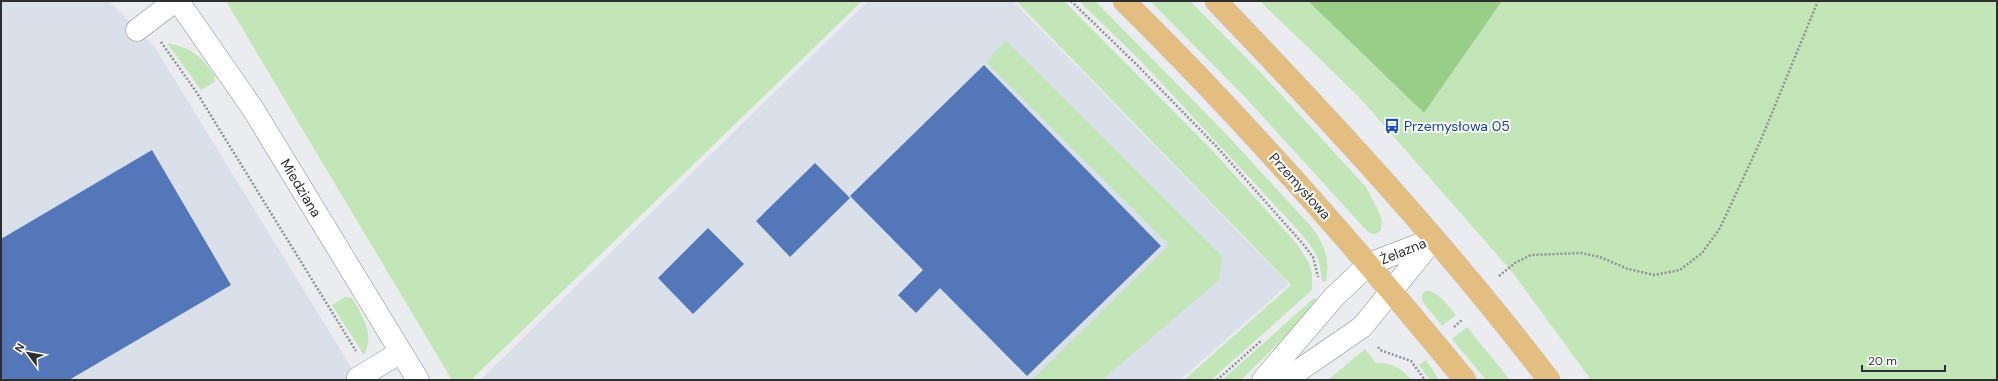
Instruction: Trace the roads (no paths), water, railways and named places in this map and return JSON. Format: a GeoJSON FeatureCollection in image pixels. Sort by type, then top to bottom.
{"type":"FeatureCollection","features":[{"type":"Feature","properties":{"kind":"main road","name":"Przemysłowa"},"geometry":{"type":"LineString","coordinates":[[1124,1],[1239,119],[1369,264],[1465,380]]}},
{"type":"Feature","properties":{"kind":"main road"},"geometry":{"type":"LineString","coordinates":[[1216,1],[1284,72],[1434,238],[1480,292],[1549,380]]}},
{"type":"Feature","properties":{"kind":"street"},"geometry":{"type":"LineString","coordinates":[[141,26],[177,1]]}},
{"type":"Feature","properties":{"kind":"street","name":"Miedziana"},"geometry":{"type":"LineString","coordinates":[[177,1],[253,109],[418,380]]}},
{"type":"Feature","properties":{"kind":"street","name":"Żelazna"},"geometry":{"type":"LineString","coordinates":[[1263,380],[1334,297],[1369,264],[1434,238]]}},
{"type":"Feature","properties":{"kind":"street","name":"Żelazna"},"geometry":{"type":"LineString","coordinates":[[1286,380],[1362,327],[1434,238]]}},
{"type":"Feature","properties":{"kind":"street"},"geometry":{"type":"LineString","coordinates":[[363,375],[401,352]]}},
{"type":"Feature","properties":{"kind":"place","name":"Przemysłowa 05"},"geometry":{"type":"Point","coordinates":[1392,126]}}]}
